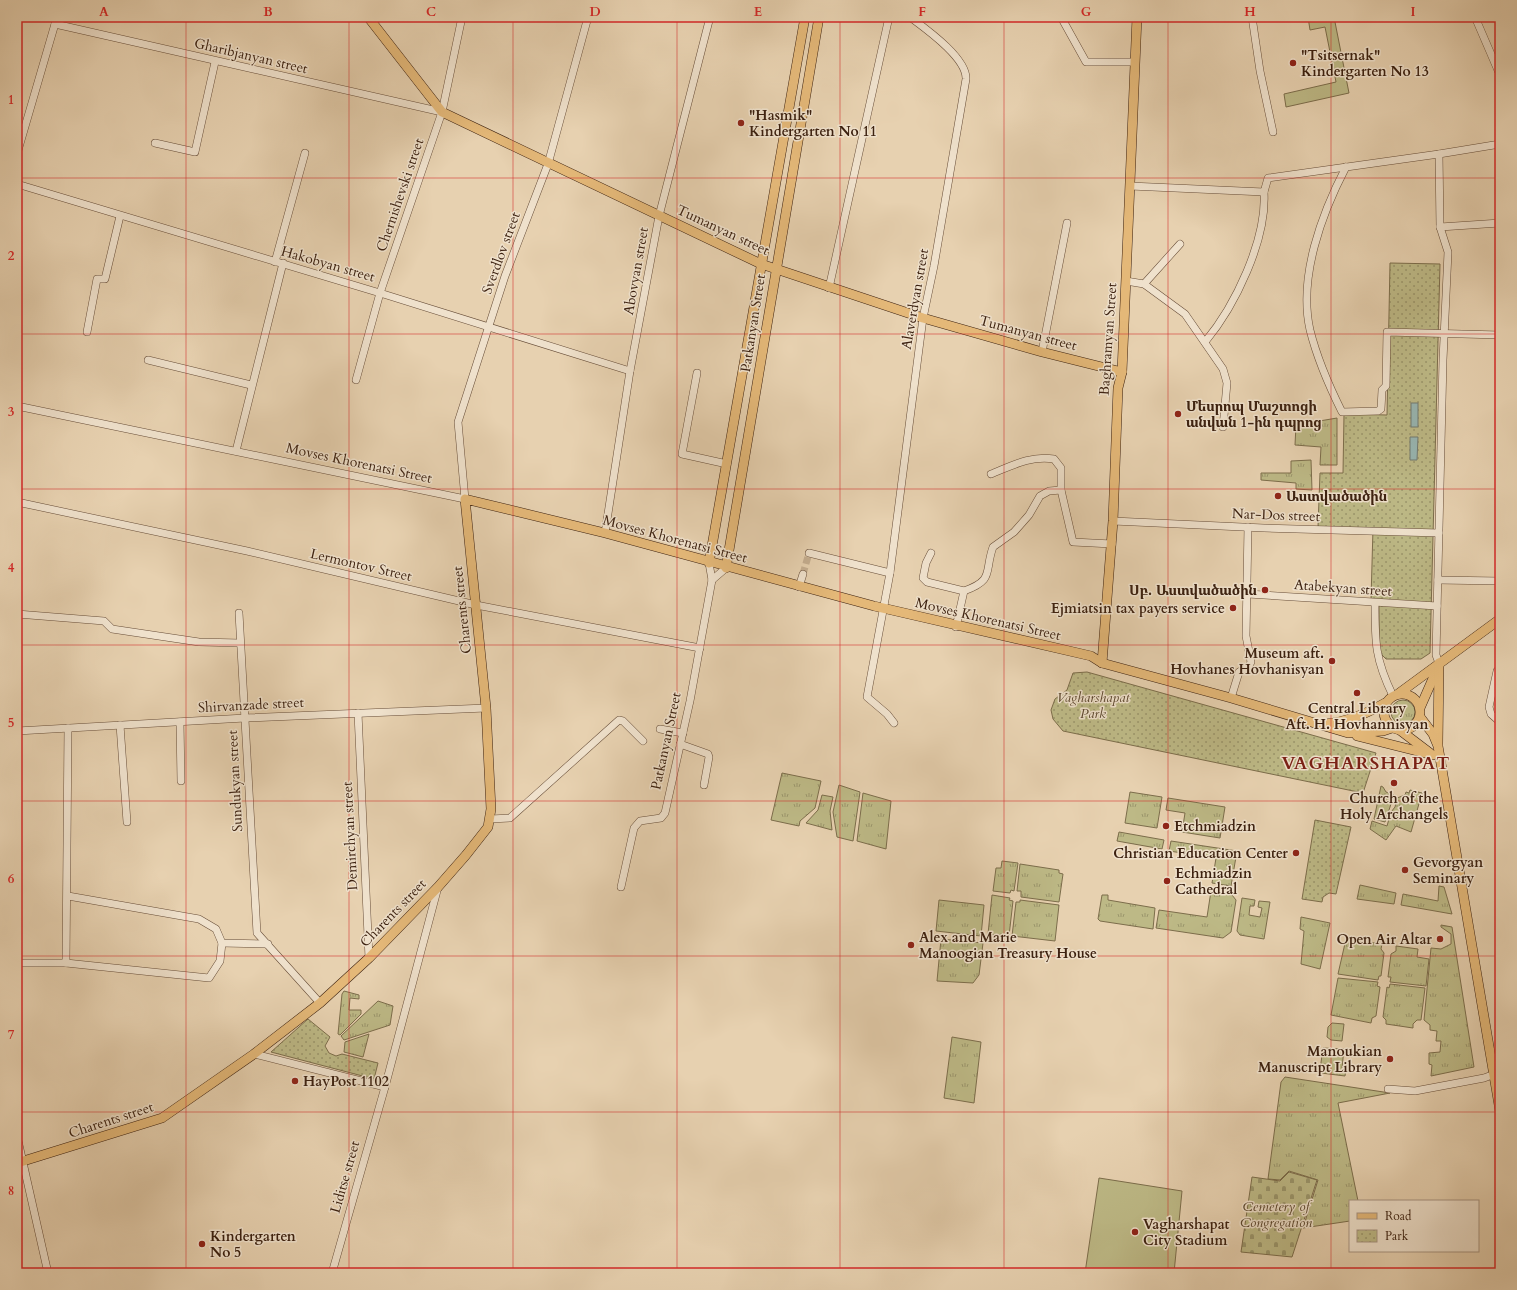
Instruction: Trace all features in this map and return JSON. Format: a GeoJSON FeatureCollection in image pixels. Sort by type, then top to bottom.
{"type":"FeatureCollection","features":[{"type":"Feature","properties":{"kind":"main road","name":"Tumanyan street"},"geometry":{"type":"LineString","coordinates":[[368,17],[442,112],[548,164],[776,270],[923,318],[1042,352],[1122,372]]}},
{"type":"Feature","properties":{"kind":"main road","name":"Patkanyan Street"},"geometry":{"type":"LineString","coordinates":[[709,563],[805,17]]}},
{"type":"Feature","properties":{"kind":"main road","name":"Patkanyan Street"},"geometry":{"type":"LineString","coordinates":[[726,568],[819,17]]}},
{"type":"Feature","properties":{"kind":"main road","name":"Baghramyan Street"},"geometry":{"type":"LineString","coordinates":[[1102,663],[1112,544],[1118,388],[1122,372],[1138,17]]}},
{"type":"Feature","properties":{"kind":"main road","name":"Movses Khorenatsi Street"},"geometry":{"type":"LineString","coordinates":[[465,499],[605,533],[726,568],[884,609],[956,627],[1091,656],[1102,663],[1231,698],[1348,733],[1383,731],[1392,728]]}},
{"type":"Feature","properties":{"kind":"main road","name":"Charents street"},"geometry":{"type":"LineString","coordinates":[[19,1163],[162,1118],[254,1054],[320,1003],[369,958],[438,887],[488,827],[491,819],[486,708],[465,499]]}},
{"type":"Feature","properties":{"kind":"main road"},"geometry":{"type":"LineString","coordinates":[[1441,764],[1432,755],[1401,731],[1392,728],[1385,719],[1385,703],[1500,619]]}},
{"type":"Feature","properties":{"kind":"main road"},"geometry":{"type":"LineString","coordinates":[[1401,731],[1413,727],[1439,663]]}},
{"type":"Feature","properties":{"kind":"main road"},"geometry":{"type":"LineString","coordinates":[[1439,663],[1438,746],[1497,1073],[1500,1112]]}},
{"type":"Feature","properties":{"kind":"main road"},"geometry":{"type":"LineString","coordinates":[[1396,695],[1404,694],[1414,698],[1438,746]]}},
{"type":"Feature","properties":{"kind":"main road","name":"Movses Khorenatsi Street"},"geometry":{"type":"LineString","coordinates":[[1319,724],[1338,722],[1365,715],[1385,703]]}},
{"type":"Feature","properties":{"kind":"main road"},"geometry":{"type":"LineString","coordinates":[[1348,733],[1432,755]]}},
{"type":"Feature","properties":{"kind":"street","name":"Chernishevski street"},"geometry":{"type":"LineString","coordinates":[[356,380],[380,293],[442,112],[462,17]]}},
{"type":"Feature","properties":{"kind":"street","name":"Sverdlov street"},"geometry":{"type":"LineString","coordinates":[[465,499],[458,422],[505,276],[548,164],[588,17]]}},
{"type":"Feature","properties":{"kind":"street","name":"Abovyan street"},"geometry":{"type":"LineString","coordinates":[[605,533],[630,371],[659,216],[710,17]]}},
{"type":"Feature","properties":{"kind":"street"},"geometry":{"type":"LineString","coordinates":[[829,288],[889,17]]}},
{"type":"Feature","properties":{"kind":"street","name":"Alaverdyan street"},"geometry":{"type":"LineString","coordinates":[[894,723],[887,714],[867,697],[890,573],[923,318],[934,266],[966,74],[961,63],[938,39],[910,17]]}},
{"type":"Feature","properties":{"kind":"street"},"geometry":{"type":"LineString","coordinates":[[1061,17],[1086,62],[1135,62]]}},
{"type":"Feature","properties":{"kind":"street"},"geometry":{"type":"LineString","coordinates":[[1252,17],[1260,71],[1273,132]]}},
{"type":"Feature","properties":{"kind":"street"},"geometry":{"type":"LineString","coordinates":[[1475,17],[1500,75]]}},
{"type":"Feature","properties":{"kind":"street","name":"Gharibjanyan street"},"geometry":{"type":"LineString","coordinates":[[56,21],[215,62],[442,112]]}},
{"type":"Feature","properties":{"kind":"street"},"geometry":{"type":"LineString","coordinates":[[17,154],[56,21]]}},
{"type":"Feature","properties":{"kind":"street"},"geometry":{"type":"LineString","coordinates":[[155,143],[195,152],[215,62]]}},
{"type":"Feature","properties":{"kind":"street"},"geometry":{"type":"LineString","coordinates":[[1205,342],[1214,330],[1251,263],[1260,236],[1265,202],[1264,192],[1268,178],[1500,144]]}},
{"type":"Feature","properties":{"kind":"street"},"geometry":{"type":"LineString","coordinates":[[275,262],[305,153]]}},
{"type":"Feature","properties":{"kind":"street"},"geometry":{"type":"LineString","coordinates":[[1439,154],[1440,227],[1448,252],[1444,334],[1437,606],[1436,655],[1439,663]]}},
{"type":"Feature","properties":{"kind":"street"},"geometry":{"type":"LineString","coordinates":[[1346,167],[1328,200],[1317,237],[1310,268],[1307,302],[1310,330],[1329,386],[1342,412],[1378,411],[1382,406],[1382,390],[1386,386],[1387,332],[1500,335]]}},
{"type":"Feature","properties":{"kind":"street","name":"Hakobyan street"},"geometry":{"type":"LineString","coordinates":[[17,184],[120,216],[275,262],[283,263],[630,371]]}},
{"type":"Feature","properties":{"kind":"street"},"geometry":{"type":"LineString","coordinates":[[1130,186],[1264,192]]}},
{"type":"Feature","properties":{"kind":"street"},"geometry":{"type":"LineString","coordinates":[[87,332],[97,280],[105,279],[120,216]]}},
{"type":"Feature","properties":{"kind":"street"},"geometry":{"type":"LineString","coordinates":[[1042,352],[1067,223]]}},
{"type":"Feature","properties":{"kind":"street"},"geometry":{"type":"LineString","coordinates":[[1440,227],[1500,223]]}},
{"type":"Feature","properties":{"kind":"street"},"geometry":{"type":"LineString","coordinates":[[1144,284],[1180,244]]}},
{"type":"Feature","properties":{"kind":"street"},"geometry":{"type":"LineString","coordinates":[[236,451],[251,385],[283,263]]}},
{"type":"Feature","properties":{"kind":"street"},"geometry":{"type":"LineString","coordinates":[[1126,281],[1144,284],[1185,314],[1223,369],[1226,383],[1223,427]]}},
{"type":"Feature","properties":{"kind":"street"},"geometry":{"type":"LineString","coordinates":[[148,360],[251,385]]}},
{"type":"Feature","properties":{"kind":"street"},"geometry":{"type":"LineString","coordinates":[[697,372],[682,454],[727,464]]}},
{"type":"Feature","properties":{"kind":"street","name":"Movses Khorenatsi Street"},"geometry":{"type":"LineString","coordinates":[[17,406],[465,499]]}},
{"type":"Feature","properties":{"kind":"street"},"geometry":{"type":"LineString","coordinates":[[991,474],[1024,461],[1043,458],[1054,459],[1062,468],[1061,490],[1073,542],[1112,544]]}},
{"type":"Feature","properties":{"kind":"street"},"geometry":{"type":"LineString","coordinates":[[931,553],[926,563],[923,578],[926,582],[964,591],[975,587],[987,577],[993,547],[1014,532],[1029,515],[1040,496],[1049,491],[1061,490]]}},
{"type":"Feature","properties":{"kind":"street","name":"Lermontov Street"},"geometry":{"type":"LineString","coordinates":[[17,502],[247,552],[476,606],[700,648]]}},
{"type":"Feature","properties":{"kind":"street","name":"Nar-Dos street"},"geometry":{"type":"LineString","coordinates":[[1113,521],[1439,533]]}},
{"type":"Feature","properties":{"kind":"street"},"geometry":{"type":"LineString","coordinates":[[1231,698],[1239,672],[1249,666],[1251,662],[1246,636],[1248,594],[1248,527]]}},
{"type":"Feature","properties":{"kind":"street"},"geometry":{"type":"LineString","coordinates":[[809,553],[890,573]]}},
{"type":"Feature","properties":{"kind":"street","name":"Patkanyan Street"},"geometry":{"type":"LineString","coordinates":[[621,887],[634,828],[640,821],[661,818],[665,813],[683,733],[712,580],[709,563]]}},
{"type":"Feature","properties":{"kind":"street"},"geometry":{"type":"LineString","coordinates":[[712,580],[726,568]]}},
{"type":"Feature","properties":{"kind":"street"},"geometry":{"type":"LineString","coordinates":[[800,587],[803,574]]}},
{"type":"Feature","properties":{"kind":"street"},"geometry":{"type":"LineString","coordinates":[[1438,580],[1500,581]]}},
{"type":"Feature","properties":{"kind":"street"},"geometry":{"type":"LineString","coordinates":[[956,627],[964,591]]}},
{"type":"Feature","properties":{"kind":"street","name":"Atabekyan street"},"geometry":{"type":"LineString","coordinates":[[1248,594],[1437,606]]}},
{"type":"Feature","properties":{"kind":"street"},"geometry":{"type":"LineString","coordinates":[[1375,603],[1377,656],[1383,675],[1396,695]]}},
{"type":"Feature","properties":{"kind":"street","name":"Sundukyan street"},"geometry":{"type":"LineString","coordinates":[[239,613],[257,933],[320,1003]]}},
{"type":"Feature","properties":{"kind":"street"},"geometry":{"type":"LineString","coordinates":[[17,614],[104,621],[112,629],[199,642],[240,643]]}},
{"type":"Feature","properties":{"kind":"street"},"geometry":{"type":"LineString","coordinates":[[1497,671],[1488,707],[1491,714],[1500,722]]}},
{"type":"Feature","properties":{"kind":"street","name":"Shirvanzade street"},"geometry":{"type":"LineString","coordinates":[[17,731],[245,718],[486,708]]}},
{"type":"Feature","properties":{"kind":"street","name":"Demirchyan street"},"geometry":{"type":"LineString","coordinates":[[358,713],[369,958]]}},
{"type":"Feature","properties":{"kind":"street"},"geometry":{"type":"LineString","coordinates":[[491,819],[510,818],[619,720],[623,721],[643,741]]}},
{"type":"Feature","properties":{"kind":"street"},"geometry":{"type":"LineString","coordinates":[[180,722],[181,781]]}},
{"type":"Feature","properties":{"kind":"street"},"geometry":{"type":"LineString","coordinates":[[120,725],[127,822]]}},
{"type":"Feature","properties":{"kind":"street"},"geometry":{"type":"LineString","coordinates":[[66,963],[68,896],[68,728]]}},
{"type":"Feature","properties":{"kind":"street"},"geometry":{"type":"LineString","coordinates":[[660,729],[683,733]]}},
{"type":"Feature","properties":{"kind":"street"},"geometry":{"type":"LineString","coordinates":[[680,744],[708,754],[709,757],[704,785]]}},
{"type":"Feature","properties":{"kind":"street","name":"Liditse street"},"geometry":{"type":"LineString","coordinates":[[332,1273],[438,887]]}},
{"type":"Feature","properties":{"kind":"street"},"geometry":{"type":"LineString","coordinates":[[17,964],[66,963],[209,978],[220,961],[222,943],[216,929],[199,919],[68,896]]}},
{"type":"Feature","properties":{"kind":"street"},"geometry":{"type":"LineString","coordinates":[[222,943],[268,944]]}},
{"type":"Feature","properties":{"kind":"street"},"geometry":{"type":"LineString","coordinates":[[254,1054],[384,1087]]}},
{"type":"Feature","properties":{"kind":"street"},"geometry":{"type":"LineString","coordinates":[[1388,1089],[1415,1091],[1497,1073]]}},
{"type":"Feature","properties":{"kind":"street"},"geometry":{"type":"LineString","coordinates":[[17,1136],[19,1163],[48,1273]]}},
{"type":"Feature","properties":{"kind":"green space"},"geometry":{"type":"Polygon","coordinates":[[[1308,17],[1334,17],[1349,93],[1286,107],[1284,94],[1336,82],[1325,27],[1310,30],[1308,17]]]}},
{"type":"Feature","properties":{"kind":"green space"},"geometry":{"type":"Polygon","coordinates":[[[1390,263],[1440,264],[1430,653],[1421,659],[1386,659],[1379,652],[1379,601],[1371,600],[1373,528],[1318,527],[1320,473],[1343,473],[1344,414],[1387,415],[1390,263]]]}},
{"type":"Feature","properties":{"kind":"green space"},"geometry":{"type":"Polygon","coordinates":[[[1337,418],[1337,465],[1320,465],[1321,447],[1295,445],[1296,425],[1337,418]]]}},
{"type":"Feature","properties":{"kind":"green space"},"geometry":{"type":"Polygon","coordinates":[[[1311,460],[1312,490],[1296,489],[1296,483],[1261,480],[1261,473],[1291,473],[1291,461],[1311,460]]]}},
{"type":"Feature","properties":{"kind":"green space","name":"Vagharshapat Park"},"geometry":{"type":"Polygon","coordinates":[[[1087,672],[1376,753],[1363,793],[1063,731],[1053,719],[1051,710],[1055,699],[1067,690],[1073,673],[1087,672]]]}},
{"type":"Feature","properties":{"kind":"green space"},"geometry":{"type":"Polygon","coordinates":[[[1403,700],[1408,701],[1414,707],[1414,717],[1408,723],[1403,724],[1398,723],[1392,717],[1391,712],[1392,707],[1398,701],[1403,700]]]}},
{"type":"Feature","properties":{"kind":"green space"},"geometry":{"type":"Polygon","coordinates":[[[782,773],[821,781],[815,808],[800,821],[799,826],[771,820],[782,773]]]}},
{"type":"Feature","properties":{"kind":"green space"},"geometry":{"type":"Polygon","coordinates":[[[839,785],[860,792],[853,841],[837,837],[833,812],[839,785]]]}},
{"type":"Feature","properties":{"kind":"green space"},"geometry":{"type":"Polygon","coordinates":[[[1381,786],[1386,792],[1394,795],[1385,822],[1374,819],[1381,786]]]}},
{"type":"Feature","properties":{"kind":"green space"},"geometry":{"type":"Polygon","coordinates":[[[1410,790],[1422,793],[1411,832],[1396,826],[1386,840],[1370,829],[1372,821],[1387,826],[1397,798],[1405,795],[1406,792],[1409,793],[1410,790]]]}},
{"type":"Feature","properties":{"kind":"green space"},"geometry":{"type":"Polygon","coordinates":[[[1130,792],[1162,797],[1157,828],[1125,823],[1130,792]]]}},
{"type":"Feature","properties":{"kind":"green space"},"geometry":{"type":"Polygon","coordinates":[[[863,793],[891,801],[886,849],[857,841],[863,793]]]}},
{"type":"Feature","properties":{"kind":"green space"},"geometry":{"type":"Polygon","coordinates":[[[822,795],[833,797],[830,811],[832,830],[806,823],[818,810],[822,795]]]}},
{"type":"Feature","properties":{"kind":"green space"},"geometry":{"type":"Polygon","coordinates":[[[1168,798],[1225,807],[1220,838],[1182,832],[1185,813],[1166,810],[1168,798]]]}},
{"type":"Feature","properties":{"kind":"green space"},"geometry":{"type":"Polygon","coordinates":[[[1315,820],[1351,827],[1336,894],[1329,893],[1323,897],[1322,902],[1302,899],[1315,820]]]}},
{"type":"Feature","properties":{"kind":"green space"},"geometry":{"type":"Polygon","coordinates":[[[1119,832],[1164,840],[1162,849],[1117,841],[1119,832]]]}},
{"type":"Feature","properties":{"kind":"green space"},"geometry":{"type":"Polygon","coordinates":[[[1171,841],[1237,851],[1231,886],[1212,883],[1216,858],[1169,851],[1171,841]]]}},
{"type":"Feature","properties":{"kind":"green space"},"geometry":{"type":"Polygon","coordinates":[[[1002,861],[1018,863],[1014,891],[1011,890],[1010,893],[993,891],[996,868],[1001,868],[1002,861]]]}},
{"type":"Feature","properties":{"kind":"green space"},"geometry":{"type":"Polygon","coordinates":[[[1020,864],[1059,870],[1059,873],[1063,874],[1059,902],[1021,897],[1021,891],[1017,891],[1020,864]]]}},
{"type":"Feature","properties":{"kind":"green space"},"geometry":{"type":"Polygon","coordinates":[[[1360,885],[1396,893],[1394,904],[1357,899],[1360,885]]]}},
{"type":"Feature","properties":{"kind":"green space"},"geometry":{"type":"Polygon","coordinates":[[[1439,886],[1444,887],[1452,914],[1401,905],[1403,894],[1438,901],[1439,886]]]}},
{"type":"Feature","properties":{"kind":"green space"},"geometry":{"type":"Polygon","coordinates":[[[1211,891],[1232,895],[1236,900],[1231,932],[1223,938],[1156,928],[1159,910],[1207,917],[1211,891]]]}},
{"type":"Feature","properties":{"kind":"green space"},"geometry":{"type":"Polygon","coordinates":[[[992,895],[1010,898],[1009,900],[1013,901],[1009,936],[988,934],[992,895]]]}},
{"type":"Feature","properties":{"kind":"green space"},"geometry":{"type":"Polygon","coordinates":[[[1102,895],[1108,895],[1108,900],[1155,908],[1153,929],[1100,921],[1098,919],[1102,895]]]}},
{"type":"Feature","properties":{"kind":"green space"},"geometry":{"type":"Polygon","coordinates":[[[1242,898],[1255,900],[1254,906],[1250,906],[1249,915],[1260,917],[1262,908],[1258,907],[1259,901],[1270,902],[1264,939],[1240,935],[1237,931],[1242,898]]]}},
{"type":"Feature","properties":{"kind":"green space"},"geometry":{"type":"Polygon","coordinates":[[[939,900],[984,905],[981,936],[936,931],[939,900]]]}},
{"type":"Feature","properties":{"kind":"green space"},"geometry":{"type":"Polygon","coordinates":[[[1020,900],[1059,905],[1055,941],[1012,936],[1016,902],[1020,902],[1020,900]]]}},
{"type":"Feature","properties":{"kind":"green space"},"geometry":{"type":"Polygon","coordinates":[[[1301,917],[1330,923],[1320,969],[1301,964],[1304,931],[1300,929],[1301,917]]]}},
{"type":"Feature","properties":{"kind":"green space"},"geometry":{"type":"Polygon","coordinates":[[[1441,925],[1452,927],[1474,1067],[1431,1076],[1432,1065],[1429,1064],[1429,1053],[1440,1052],[1441,1041],[1436,1041],[1437,1031],[1430,1030],[1430,1025],[1424,1020],[1431,948],[1441,949],[1451,944],[1451,934],[1441,927],[1441,925]]]}},
{"type":"Feature","properties":{"kind":"green space"},"geometry":{"type":"Polygon","coordinates":[[[941,939],[983,943],[979,975],[973,983],[937,981],[941,939]]]}},
{"type":"Feature","properties":{"kind":"green space"},"geometry":{"type":"Polygon","coordinates":[[[1346,939],[1382,944],[1381,949],[1384,953],[1381,976],[1379,976],[1378,980],[1338,974],[1346,939]]]}},
{"type":"Feature","properties":{"kind":"green space"},"geometry":{"type":"Polygon","coordinates":[[[1396,946],[1418,949],[1417,957],[1429,959],[1426,986],[1390,982],[1391,977],[1388,977],[1391,954],[1396,951],[1396,946]]]}},
{"type":"Feature","properties":{"kind":"green space"},"geometry":{"type":"Polygon","coordinates":[[[1338,978],[1378,982],[1377,986],[1380,987],[1376,1016],[1372,1018],[1371,1023],[1331,1015],[1338,978]]]}},
{"type":"Feature","properties":{"kind":"green space"},"geometry":{"type":"Polygon","coordinates":[[[1390,984],[1425,988],[1421,1020],[1417,1020],[1413,1024],[1413,1028],[1386,1024],[1386,1020],[1383,1017],[1387,987],[1389,988],[1390,984]]]}},
{"type":"Feature","properties":{"kind":"green space"},"geometry":{"type":"Polygon","coordinates":[[[344,991],[359,995],[359,999],[350,998],[349,1010],[361,1010],[361,1014],[340,1035],[338,1034],[342,994],[344,991]]]}},
{"type":"Feature","properties":{"kind":"green space"},"geometry":{"type":"Polygon","coordinates":[[[378,1001],[393,1006],[390,1025],[344,1040],[341,1036],[378,1001]]]}},
{"type":"Feature","properties":{"kind":"green space"},"geometry":{"type":"Polygon","coordinates":[[[308,1019],[330,1037],[325,1046],[329,1053],[336,1056],[342,1054],[378,1063],[374,1079],[271,1052],[308,1019]]]}},
{"type":"Feature","properties":{"kind":"green space"},"geometry":{"type":"Polygon","coordinates":[[[1332,1023],[1344,1024],[1342,1041],[1331,1040],[1327,1037],[1328,1027],[1332,1023]]]}},
{"type":"Feature","properties":{"kind":"green space"},"geometry":{"type":"Polygon","coordinates":[[[369,1034],[363,1057],[344,1052],[345,1042],[369,1034]]]}},
{"type":"Feature","properties":{"kind":"green space"},"geometry":{"type":"Polygon","coordinates":[[[952,1037],[981,1042],[974,1103],[944,1098],[952,1037]]]}},
{"type":"Feature","properties":{"kind":"green space"},"geometry":{"type":"Polygon","coordinates":[[[1323,1048],[1344,1049],[1342,1068],[1346,1069],[1345,1076],[1321,1073],[1320,1070],[1323,1048]]]}},
{"type":"Feature","properties":{"kind":"green space"},"geometry":{"type":"Polygon","coordinates":[[[1285,1077],[1390,1093],[1338,1103],[1358,1200],[1349,1200],[1349,1221],[1303,1228],[1318,1180],[1289,1171],[1280,1180],[1268,1179],[1281,1082],[1285,1077]]]}},
{"type":"Feature","properties":{"kind":"green space","name":"Cemetery of Congregation"},"geometry":{"type":"Polygon","coordinates":[[[1289,1172],[1317,1180],[1292,1257],[1241,1252],[1252,1177],[1280,1181],[1289,1172]]]}},
{"type":"Feature","properties":{"kind":"green space","name":"Vagharshapat City Stadium"},"geometry":{"type":"Polygon","coordinates":[[[1099,1178],[1182,1191],[1174,1273],[1085,1273],[1099,1178]]]}},
{"type":"Feature","properties":{"kind":"water"},"geometry":{"type":"Polygon","coordinates":[[[1411,403],[1418,403],[1418,427],[1411,427],[1411,403]]]}},
{"type":"Feature","properties":{"kind":"water"},"geometry":{"type":"Polygon","coordinates":[[[1410,437],[1418,437],[1417,460],[1410,460],[1410,437]]]}},
{"type":"Feature","properties":{"kind":"tunnel"},"geometry":{"type":"LineString","coordinates":[[803,574],[809,553]]}},
{"type":"Feature","properties":{"kind":"place","name":"\"Tsitsernak\" Kindergarten No 13"},"geometry":{"type":"Point","coordinates":[1293,63]}},
{"type":"Feature","properties":{"kind":"place","name":"\"Hasmik\" Kindergarten No 11"},"geometry":{"type":"Point","coordinates":[741,123]}},
{"type":"Feature","properties":{"kind":"place","name":"Մեսրոպ Մաշտոցի անվան 1-ին դպրոց"},"geometry":{"type":"Point","coordinates":[1178,414]}},
{"type":"Feature","properties":{"kind":"place","name":"Աստվածածին"},"geometry":{"type":"Point","coordinates":[1278,496]}},
{"type":"Feature","properties":{"kind":"place","name":"Սբ. Աստվածածին"},"geometry":{"type":"Point","coordinates":[1265,590]}},
{"type":"Feature","properties":{"kind":"place","name":"Ejmiatsin tax payers service"},"geometry":{"type":"Point","coordinates":[1233,608]}},
{"type":"Feature","properties":{"kind":"place","name":"Museum aft. Hovhanes Hovhanisyan"},"geometry":{"type":"Point","coordinates":[1332,661]}},
{"type":"Feature","properties":{"kind":"place","name":"Central Library Aft. H. Hovhannisyan"},"geometry":{"type":"Point","coordinates":[1357,693]}},
{"type":"Feature","properties":{"kind":"place","name":"Church of the Holy Archangels"},"geometry":{"type":"Point","coordinates":[1394,783]}},
{"type":"Feature","properties":{"kind":"place","name":"Etchmiadzin"},"geometry":{"type":"Point","coordinates":[1166,826]}},
{"type":"Feature","properties":{"kind":"place","name":"Christian Education Center"},"geometry":{"type":"Point","coordinates":[1296,853]}},
{"type":"Feature","properties":{"kind":"place","name":"Gevorgyan Seminary"},"geometry":{"type":"Point","coordinates":[1405,870]}},
{"type":"Feature","properties":{"kind":"place","name":"Echmiadzin Cathedral"},"geometry":{"type":"Point","coordinates":[1167,881]}},
{"type":"Feature","properties":{"kind":"place","name":"Open Air Altar"},"geometry":{"type":"Point","coordinates":[1440,939]}},
{"type":"Feature","properties":{"kind":"place","name":"Alex and Marie Manoogian Treasury House"},"geometry":{"type":"Point","coordinates":[911,945]}},
{"type":"Feature","properties":{"kind":"place","name":"Manoukian Manuscript Library"},"geometry":{"type":"Point","coordinates":[1390,1059]}},
{"type":"Feature","properties":{"kind":"place","name":"HayPost 1102"},"geometry":{"type":"Point","coordinates":[295,1081]}},
{"type":"Feature","properties":{"kind":"place","name":"Vagharshapat City Stadium"},"geometry":{"type":"Point","coordinates":[1135,1232]}},
{"type":"Feature","properties":{"kind":"place","name":"Kindergarten No 5"},"geometry":{"type":"Point","coordinates":[202,1244]}},
{"type":"Feature","properties":{"kind":"district","name":"VAGHARSHAPAT"},"geometry":{"type":"Point","coordinates":[1366,763]}}]}
